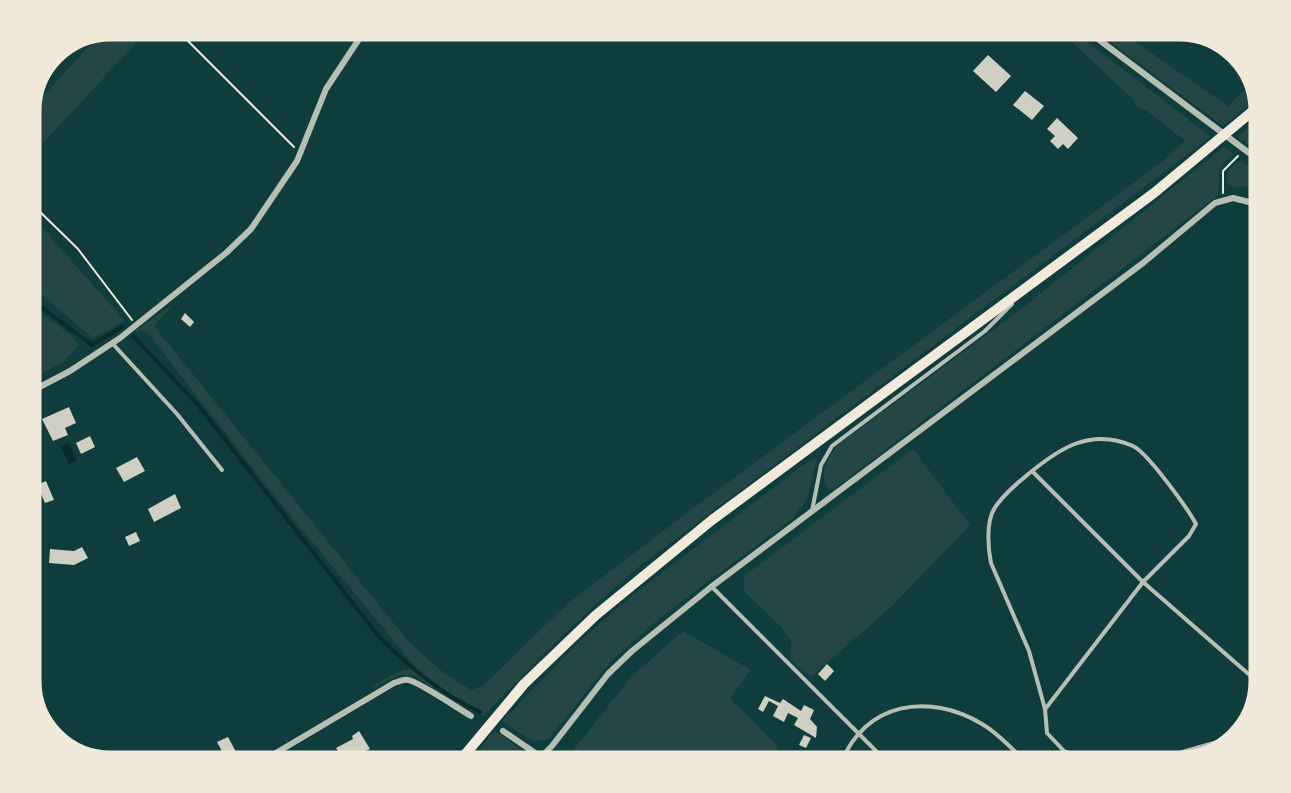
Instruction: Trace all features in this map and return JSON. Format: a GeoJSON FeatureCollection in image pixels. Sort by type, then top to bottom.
{"type":"FeatureCollection","features":[{"type":"Feature","properties":{"kind":"main road"},"geometry":{"type":"LineString","coordinates":[[467,752],[524,684],[596,615],[712,520],[1154,193],[1250,113]]}},
{"type":"Feature","properties":{"kind":"street"},"geometry":{"type":"LineString","coordinates":[[41,386],[70,371],[135,327],[226,253],[251,229],[300,153],[326,89],[358,40]]}},
{"type":"Feature","properties":{"kind":"street"},"geometry":{"type":"LineString","coordinates":[[1099,40],[1250,154]]}},
{"type":"Feature","properties":{"kind":"street"},"geometry":{"type":"LineString","coordinates":[[545,752],[608,674],[711,586],[1143,263],[1215,203],[1224,199],[1241,198],[1250,201]]}},
{"type":"Feature","properties":{"kind":"street"},"geometry":{"type":"LineString","coordinates":[[278,752],[394,683],[406,679],[414,681],[446,703],[471,716]]}},
{"type":"Feature","properties":{"kind":"street"},"geometry":{"type":"LineString","coordinates":[[503,731],[534,752]]}},
{"type":"Feature","properties":{"kind":"lane"},"geometry":{"type":"LineString","coordinates":[[812,512],[821,465],[832,446],[985,331],[1033,284]]}},
{"type":"Feature","properties":{"kind":"lane"},"geometry":{"type":"LineString","coordinates":[[112,343],[177,414],[222,470]]}},
{"type":"Feature","properties":{"kind":"lane"},"geometry":{"type":"LineString","coordinates":[[1045,709],[1143,582],[1189,536],[1196,524],[1187,508],[1137,447],[1121,441],[1090,438],[1059,449],[1012,488],[994,509],[988,549],[991,563],[1029,651],[1045,709],[1047,733],[1066,752]]}},
{"type":"Feature","properties":{"kind":"lane"},"geometry":{"type":"LineString","coordinates":[[1032,471],[1143,582],[1250,675]]}},
{"type":"Feature","properties":{"kind":"lane"},"geometry":{"type":"LineString","coordinates":[[711,586],[876,752]]}},
{"type":"Feature","properties":{"kind":"lane"},"geometry":{"type":"LineString","coordinates":[[847,752],[857,735],[884,713],[924,705],[954,710],[983,724],[1016,752]]}},
{"type":"Feature","properties":{"kind":"lane"},"geometry":{"type":"LineString","coordinates":[[1182,752],[1216,742]]}},
{"type":"Feature","properties":{"kind":"path"},"geometry":{"type":"LineString","coordinates":[[187,40],[281,137],[300,153]]}},
{"type":"Feature","properties":{"kind":"path"},"geometry":{"type":"LineString","coordinates":[[1246,150],[1250,147]]}},
{"type":"Feature","properties":{"kind":"path"},"geometry":{"type":"LineString","coordinates":[[1224,199],[1222,176],[1239,156]]}},
{"type":"Feature","properties":{"kind":"path"},"geometry":{"type":"LineString","coordinates":[[41,213],[78,249],[120,300],[135,327]]}},
{"type":"Feature","properties":{"kind":"shaded area"},"geometry":{"type":"Polygon","coordinates":[[[112,40],[139,40],[41,145],[42,97],[92,44],[112,40]]]}},
{"type":"Feature","properties":{"kind":"shaded area"},"geometry":{"type":"Polygon","coordinates":[[[1070,40],[1085,40],[1211,137],[641,565],[560,638],[484,716],[452,702],[414,675],[399,675],[374,688],[372,686],[402,670],[417,669],[272,493],[148,333],[142,330],[134,332],[173,304],[154,326],[408,641],[445,674],[471,690],[483,686],[568,603],[1162,162],[1185,141],[1146,110],[1135,106],[1135,101],[1070,40]]]}},
{"type":"Feature","properties":{"kind":"shaded area"},"geometry":{"type":"Polygon","coordinates":[[[1107,40],[1132,40],[1228,106],[1246,88],[1250,105],[1223,126],[1107,40]]]}},
{"type":"Feature","properties":{"kind":"shaded area"},"geometry":{"type":"Polygon","coordinates":[[[1250,126],[1250,142],[1247,144],[1237,137],[1250,126]]]}},
{"type":"Feature","properties":{"kind":"shaded area"},"geometry":{"type":"Polygon","coordinates":[[[1224,147],[1234,154],[1219,170],[1217,196],[834,489],[828,488],[824,472],[837,446],[1026,305],[1224,147]]]}},
{"type":"Feature","properties":{"kind":"shaded area"},"geometry":{"type":"Polygon","coordinates":[[[1240,160],[1250,167],[1250,188],[1236,188],[1228,184],[1228,173],[1240,160]]]}},
{"type":"Feature","properties":{"kind":"shaded area"},"geometry":{"type":"Polygon","coordinates":[[[41,226],[125,321],[93,338],[41,294],[41,226]]]}},
{"type":"Feature","properties":{"kind":"shaded area"},"geometry":{"type":"Polygon","coordinates":[[[41,313],[72,336],[78,345],[66,360],[41,374],[41,313]]]}},
{"type":"Feature","properties":{"kind":"shaded area"},"geometry":{"type":"Polygon","coordinates":[[[69,443],[77,460],[69,464],[61,447],[69,443]]]}},
{"type":"Feature","properties":{"kind":"shaded area"},"geometry":{"type":"Polygon","coordinates":[[[913,449],[970,525],[892,606],[811,677],[790,659],[791,641],[780,626],[744,591],[744,576],[913,449]]]}},
{"type":"Feature","properties":{"kind":"shaded area"},"geometry":{"type":"Polygon","coordinates":[[[817,458],[807,499],[793,518],[679,603],[636,639],[606,668],[547,740],[532,741],[502,721],[582,639],[634,594],[810,460],[817,458]]]}},
{"type":"Feature","properties":{"kind":"shaded area"},"geometry":{"type":"Polygon","coordinates":[[[683,631],[751,670],[730,698],[776,745],[778,752],[572,752],[632,676],[683,631]]]}},
{"type":"Feature","properties":{"kind":"shaded area"},"geometry":{"type":"Polygon","coordinates":[[[494,731],[524,752],[477,752],[494,731]]]}},
{"type":"Feature","properties":{"kind":"building"},"geometry":{"type":"Polygon","coordinates":[[[988,55],[1011,76],[996,92],[973,71],[988,55]]]}},
{"type":"Feature","properties":{"kind":"building"},"geometry":{"type":"Polygon","coordinates":[[[1025,91],[1044,106],[1032,120],[1013,105],[1025,91]]]}},
{"type":"Feature","properties":{"kind":"building"},"geometry":{"type":"Polygon","coordinates":[[[1057,118],[1078,138],[1068,149],[1063,144],[1058,149],[1050,141],[1055,136],[1047,129],[1057,118]]]}},
{"type":"Feature","properties":{"kind":"building"},"geometry":{"type":"Polygon","coordinates":[[[185,313],[194,322],[190,327],[181,319],[185,313]]]}},
{"type":"Feature","properties":{"kind":"building"},"geometry":{"type":"Polygon","coordinates":[[[69,407],[76,423],[65,428],[68,435],[53,441],[42,419],[69,407]]]}},
{"type":"Feature","properties":{"kind":"building"},"geometry":{"type":"Polygon","coordinates":[[[90,436],[95,447],[81,454],[76,443],[90,436]]]}},
{"type":"Feature","properties":{"kind":"building"},"geometry":{"type":"Polygon","coordinates":[[[137,457],[145,471],[124,482],[116,468],[137,457]]]}},
{"type":"Feature","properties":{"kind":"building"},"geometry":{"type":"Polygon","coordinates":[[[46,481],[54,500],[45,503],[41,494],[41,483],[46,481]]]}},
{"type":"Feature","properties":{"kind":"building"},"geometry":{"type":"Polygon","coordinates":[[[175,494],[181,508],[154,522],[148,509],[175,494]]]}},
{"type":"Feature","properties":{"kind":"building"},"geometry":{"type":"Polygon","coordinates":[[[136,532],[140,541],[129,546],[125,537],[136,532]]]}},
{"type":"Feature","properties":{"kind":"building"},"geometry":{"type":"Polygon","coordinates":[[[82,547],[88,558],[74,565],[49,563],[50,549],[74,551],[82,547]]]}},
{"type":"Feature","properties":{"kind":"building"},"geometry":{"type":"Polygon","coordinates":[[[827,664],[834,671],[825,681],[818,674],[827,664]]]}},
{"type":"Feature","properties":{"kind":"building"},"geometry":{"type":"Polygon","coordinates":[[[765,696],[780,703],[783,699],[801,711],[804,705],[814,710],[810,719],[817,727],[816,738],[794,725],[798,718],[788,713],[784,722],[773,716],[778,706],[769,701],[763,712],[758,709],[765,696]]]}},
{"type":"Feature","properties":{"kind":"building"},"geometry":{"type":"Polygon","coordinates":[[[359,731],[370,749],[364,752],[338,752],[336,748],[353,739],[352,736],[359,731]]]}},
{"type":"Feature","properties":{"kind":"building"},"geometry":{"type":"Polygon","coordinates":[[[804,735],[811,738],[806,748],[799,745],[804,735]]]}},
{"type":"Feature","properties":{"kind":"building"},"geometry":{"type":"Polygon","coordinates":[[[228,737],[236,752],[222,752],[217,742],[228,737]]]}},
{"type":"Feature","properties":{"kind":"waterway"},"geometry":{"type":"LineString","coordinates":[[41,307],[92,345],[122,327]]}},
{"type":"Feature","properties":{"kind":"waterway"},"geometry":{"type":"LineString","coordinates":[[133,336],[198,405],[380,638],[427,679],[452,697],[480,712]]}}]}
